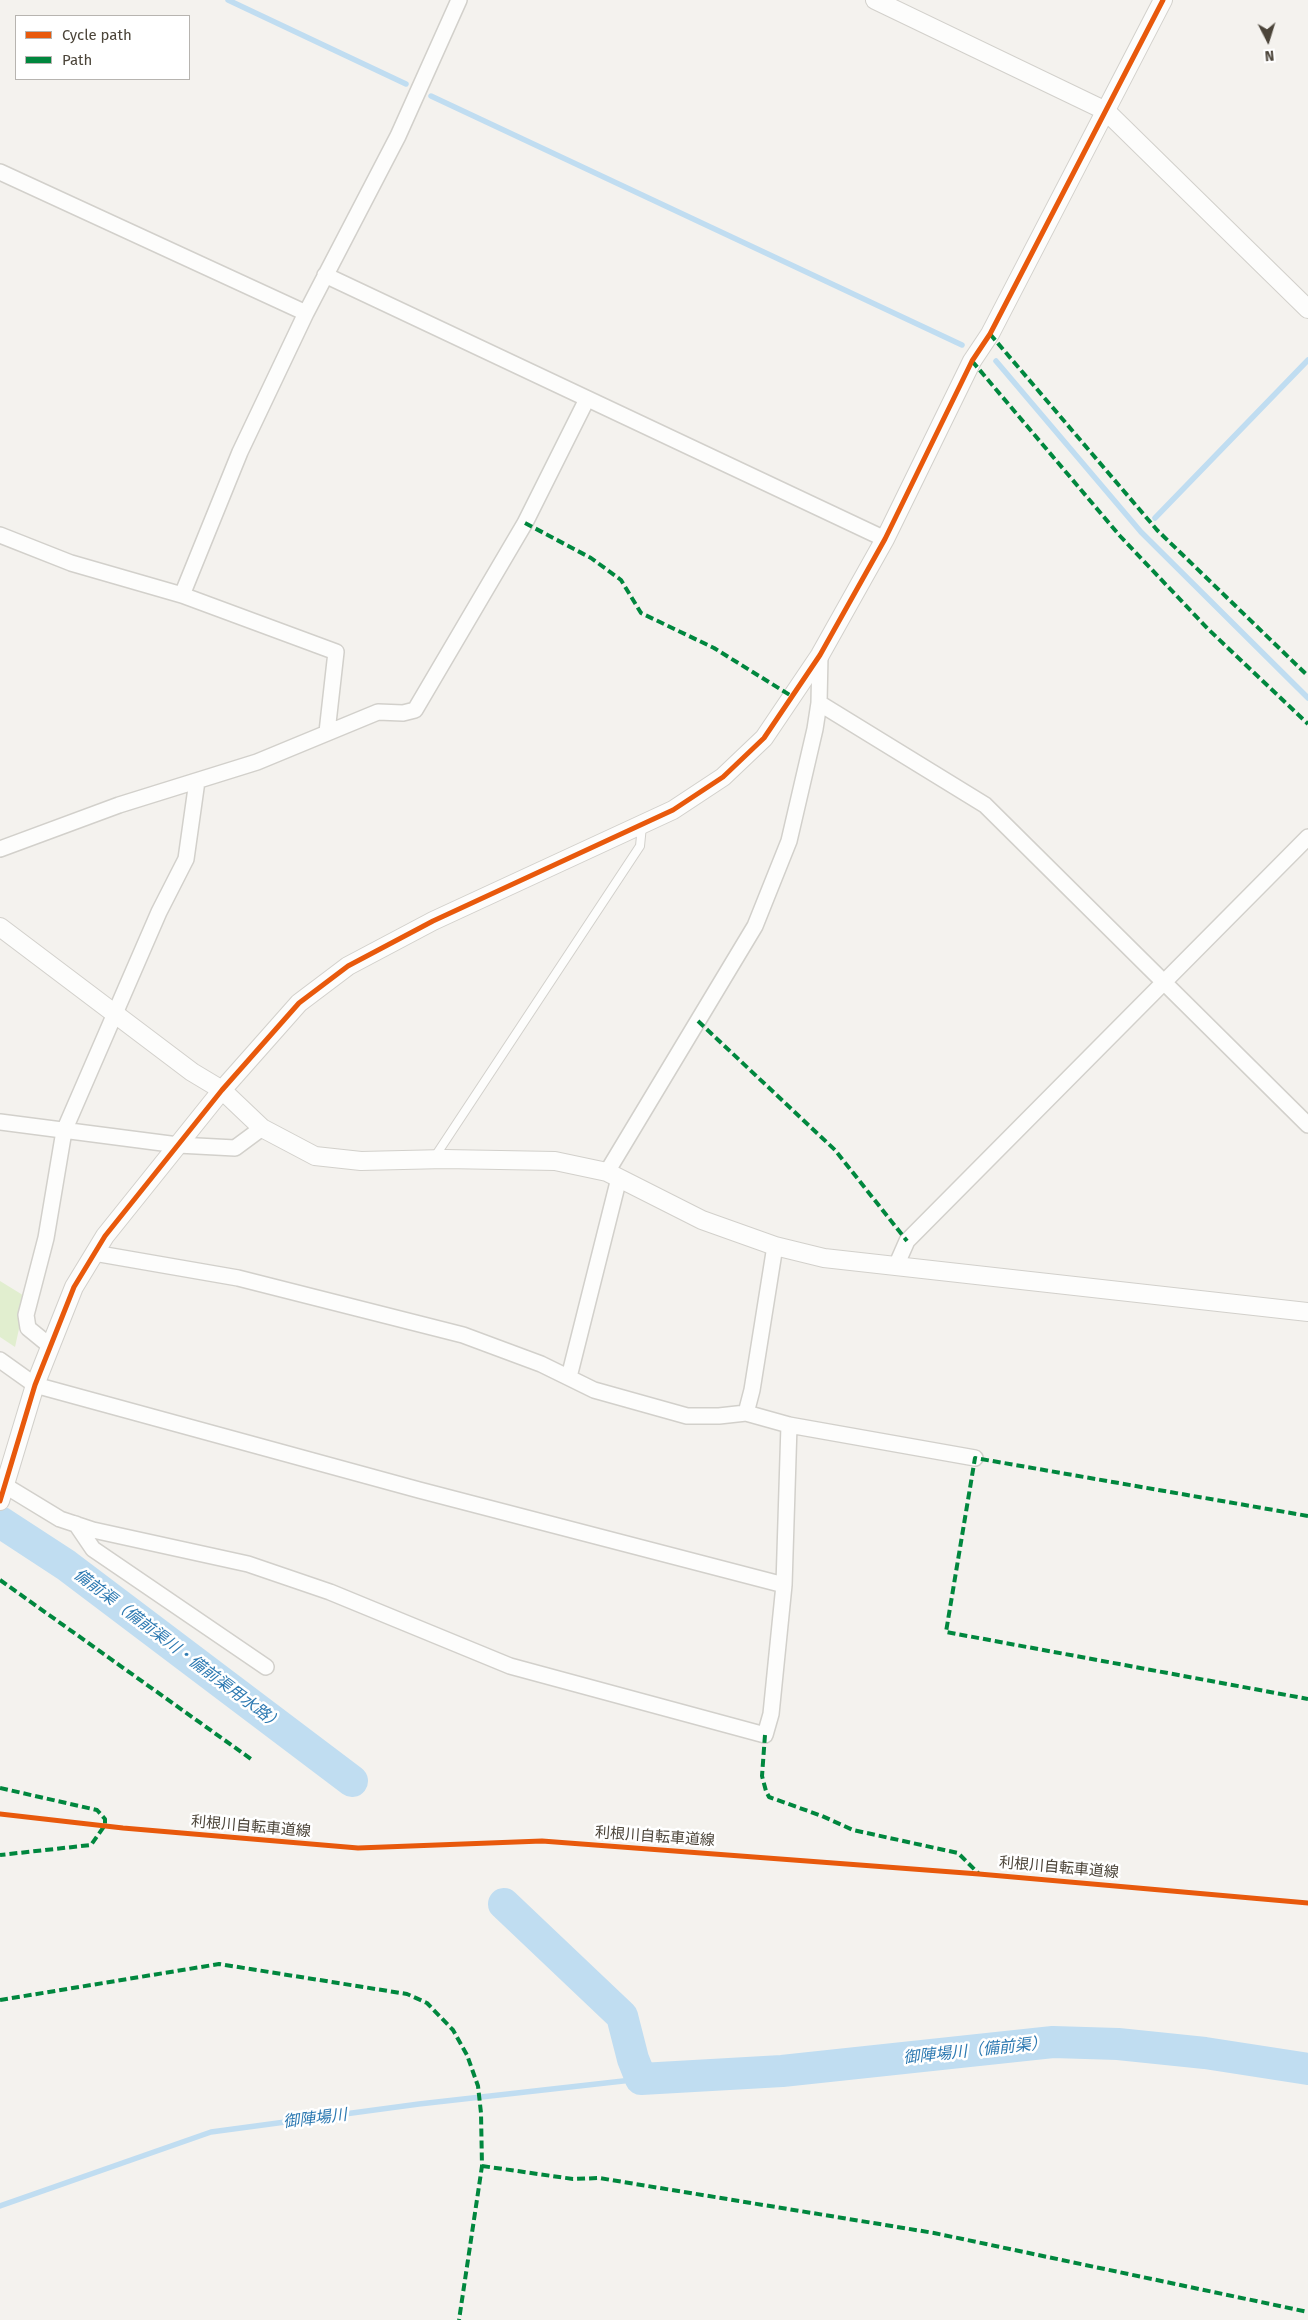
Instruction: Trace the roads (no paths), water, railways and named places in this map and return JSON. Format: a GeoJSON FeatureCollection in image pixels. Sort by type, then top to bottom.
{"type":"FeatureCollection","features":[{"type":"Feature","properties":{"kind":"street"},"geometry":{"type":"LineString","coordinates":[[182,595],[240,452],[325,275],[398,136],[459,0]]}},
{"type":"Feature","properties":{"kind":"street"},"geometry":{"type":"LineString","coordinates":[[874,0],[1106,111],[1308,308]]}},
{"type":"Feature","properties":{"kind":"street"},"geometry":{"type":"LineString","coordinates":[[789,1425],[784,1585],[771,1714],[765,1735],[510,1666],[330,1592],[248,1564],[93,1530],[60,1519],[2,1493],[35,1385],[74,1287],[94,1253],[105,1236],[222,1090],[299,1004],[348,966],[433,920],[673,810],[723,777],[764,738],[820,655],[885,539],[972,361],[990,334],[1162,0]]}},
{"type":"Feature","properties":{"kind":"street"},"geometry":{"type":"LineString","coordinates":[[0,172],[306,313]]}},
{"type":"Feature","properties":{"kind":"street"},"geometry":{"type":"LineString","coordinates":[[325,275],[885,539]]}},
{"type":"Feature","properties":{"kind":"street"},"geometry":{"type":"LineString","coordinates":[[0,849],[119,805],[257,762],[378,712],[403,713],[414,710],[525,522],[587,399]]}},
{"type":"Feature","properties":{"kind":"street"},"geometry":{"type":"LineString","coordinates":[[0,535],[71,564],[182,595],[336,652],[327,732]]}},
{"type":"Feature","properties":{"kind":"street"},"geometry":{"type":"LineString","coordinates":[[569,1377],[613,1175],[754,926],[789,842],[815,729],[819,703],[820,655]]}},
{"type":"Feature","properties":{"kind":"street"},"geometry":{"type":"LineString","coordinates":[[819,703],[985,805],[1308,1125]]}},
{"type":"Feature","properties":{"kind":"street"},"geometry":{"type":"LineString","coordinates":[[50,1346],[28,1328],[26,1315],[46,1238],[64,1131],[159,912],[186,859],[197,781]]}},
{"type":"Feature","properties":{"kind":"street"},"geometry":{"type":"LineString","coordinates":[[896,1266],[907,1241],[1308,837]]}},
{"type":"Feature","properties":{"kind":"street"},"geometry":{"type":"LineString","coordinates":[[0,926],[192,1072],[222,1090],[262,1128],[314,1156],[360,1161],[433,1159],[555,1161],[613,1175],[702,1220],[774,1246],[824,1258],[1066,1283],[1308,1312]]}},
{"type":"Feature","properties":{"kind":"street"},"geometry":{"type":"LineString","coordinates":[[0,1122],[178,1145],[235,1148],[262,1128]]}},
{"type":"Feature","properties":{"kind":"street"},"geometry":{"type":"LineString","coordinates":[[746,1413],[752,1390],[774,1246]]}},
{"type":"Feature","properties":{"kind":"street"},"geometry":{"type":"LineString","coordinates":[[94,1253],[238,1278],[462,1335],[541,1364],[594,1390],[687,1416],[719,1416],[746,1413],[789,1425],[975,1458]]}},
{"type":"Feature","properties":{"kind":"street"},"geometry":{"type":"LineString","coordinates":[[0,1360],[35,1385],[419,1490],[784,1585]]}},
{"type":"Feature","properties":{"kind":"street"},"geometry":{"type":"LineString","coordinates":[[76,1524],[92,1549],[266,1667]]}},
{"type":"Feature","properties":{"kind":"lane"},"geometry":{"type":"LineString","coordinates":[[433,1159],[640,846],[642,825]]}},
{"type":"Feature","properties":{"kind":"waterway"},"geometry":{"type":"LineString","coordinates":[[228,0],[406,84]]}},
{"type":"Feature","properties":{"kind":"waterway"},"geometry":{"type":"LineString","coordinates":[[431,96],[962,345]]}},
{"type":"Feature","properties":{"kind":"waterway"},"geometry":{"type":"LineString","coordinates":[[1155,518],[1308,360]]}},
{"type":"Feature","properties":{"kind":"waterway"},"geometry":{"type":"LineString","coordinates":[[996,361],[1141,532],[1308,698]]}},
{"type":"Feature","properties":{"kind":"waterway","name":"備前渠（備前渠川・備前渠用水路）"},"geometry":{"type":"LineString","coordinates":[[0,1522],[66,1565],[352,1781]]}},
{"type":"Feature","properties":{"kind":"waterway","name":"御陣場川（備前渠）"},"geometry":{"type":"LineString","coordinates":[[504,1904],[622,2016],[633,2059],[641,2079],[782,2071],[1053,2042],[1118,2044],[1205,2053],[1308,2069]]}},
{"type":"Feature","properties":{"kind":"waterway","name":"御陣場川"},"geometry":{"type":"LineString","coordinates":[[0,2206],[211,2132],[419,2104],[641,2079]]}}]}
